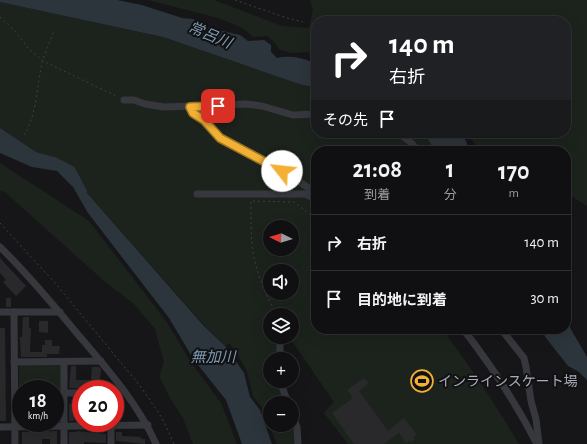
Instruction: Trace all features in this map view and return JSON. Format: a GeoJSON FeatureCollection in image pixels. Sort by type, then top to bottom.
{"type":"FeatureCollection","features":[{"type":"Feature","properties":{"kind":"street"},"geometry":{"type":"LineString","coordinates":[[124,100],[134,100],[145,104],[164,107],[246,104],[262,106],[292,115],[311,114]]}},
{"type":"Feature","properties":{"kind":"street"},"geometry":{"type":"LineString","coordinates":[[190,107],[193,113],[204,120],[220,138],[294,178],[311,190]]}},
{"type":"Feature","properties":{"kind":"street"},"geometry":{"type":"LineString","coordinates":[[405,138],[414,146]]}},
{"type":"Feature","properties":{"kind":"street"},"geometry":{"type":"LineString","coordinates":[[198,194],[306,194],[311,197]]}},
{"type":"Feature","properties":{"kind":"street"},"geometry":{"type":"LineString","coordinates":[[0,247],[60,312],[120,384],[148,425],[156,444]]}},
{"type":"Feature","properties":{"kind":"street"},"geometry":{"type":"LineString","coordinates":[[0,312],[60,312]]}},
{"type":"Feature","properties":{"kind":"street"},"geometry":{"type":"LineString","coordinates":[[14,312],[14,380]]}},
{"type":"Feature","properties":{"kind":"street"},"geometry":{"type":"LineString","coordinates":[[467,334],[487,360],[525,420],[538,444]]}},
{"type":"Feature","properties":{"kind":"street"},"geometry":{"type":"LineString","coordinates":[[505,334],[524,358],[536,418],[538,444]]}},
{"type":"Feature","properties":{"kind":"street"},"geometry":{"type":"LineString","coordinates":[[14,362],[101,361]]}},
{"type":"Feature","properties":{"kind":"street"},"geometry":{"type":"LineString","coordinates":[[64,362],[64,380]]}},
{"type":"Feature","properties":{"kind":"street"},"geometry":{"type":"LineString","coordinates":[[64,393],[72,393]]}},
{"type":"Feature","properties":{"kind":"street"},"geometry":{"type":"LineString","coordinates":[[124,426],[148,425]]}},
{"type":"Feature","properties":{"kind":"street"},"geometry":{"type":"LineString","coordinates":[[64,427],[72,426]]}},
{"type":"Feature","properties":{"kind":"street"},"geometry":{"type":"LineString","coordinates":[[0,427],[12,428]]}},
{"type":"Feature","properties":{"kind":"street"},"geometry":{"type":"LineString","coordinates":[[14,432],[14,444]]}},
{"type":"Feature","properties":{"kind":"street"},"geometry":{"type":"LineString","coordinates":[[64,432],[64,444]]}},
{"type":"Feature","properties":{"kind":"street"},"geometry":{"type":"LineString","coordinates":[[111,432],[111,444]]}},
{"type":"Feature","properties":{"kind":"street"},"geometry":{"type":"LineString","coordinates":[[297,432],[298,444]]}},
{"type":"Feature","properties":{"kind":"path"},"geometry":{"type":"LineString","coordinates":[[235,0],[303,22]]}},
{"type":"Feature","properties":{"kind":"path"},"geometry":{"type":"LineString","coordinates":[[0,17],[42,61],[124,100]]}},
{"type":"Feature","properties":{"kind":"path"},"geometry":{"type":"LineString","coordinates":[[24,135],[35,104],[42,61],[54,31]]}},
{"type":"Feature","properties":{"kind":"path"},"geometry":{"type":"LineString","coordinates":[[273,308],[268,300],[256,264],[252,244],[251,201],[294,202],[311,215]]}},
{"type":"Feature","properties":{"kind":"path"},"geometry":{"type":"LineString","coordinates":[[0,223],[56,284],[141,387],[162,418],[174,444]]}},
{"type":"Feature","properties":{"kind":"shaded area"},"geometry":{"type":"Polygon","coordinates":[[[148,0],[214,0],[282,26],[309,28],[311,18],[311,54],[307,52],[292,53],[280,50],[267,36],[253,37],[243,28],[218,18],[148,0]]]}},
{"type":"Feature","properties":{"kind":"shaded area"},"geometry":{"type":"Polygon","coordinates":[[[310,0],[587,0],[587,206],[571,196],[571,146],[476,146],[470,138],[571,138],[571,16],[312,16],[313,9],[310,0]]]}},
{"type":"Feature","properties":{"kind":"shaded area"},"geometry":{"type":"Polygon","coordinates":[[[0,2],[163,37],[302,85],[311,86],[311,138],[427,138],[432,146],[311,146],[311,334],[446,334],[482,385],[519,444],[348,444],[324,413],[334,402],[294,344],[299,344],[299,308],[263,308],[263,344],[277,344],[277,352],[263,352],[263,388],[281,388],[283,396],[263,396],[263,410],[253,396],[247,371],[235,350],[229,343],[225,346],[205,326],[72,176],[0,128],[0,2]]]}},
{"type":"Feature","properties":{"kind":"shaded area"},"geometry":{"type":"Polygon","coordinates":[[[0,163],[89,221],[166,321],[190,361],[221,403],[237,444],[193,444],[183,418],[170,398],[159,376],[164,362],[155,329],[134,304],[103,280],[5,192],[0,191],[0,163]]]}},
{"type":"Feature","properties":{"kind":"shaded area"},"geometry":{"type":"Polygon","coordinates":[[[21,364],[59,364],[61,366],[61,380],[19,380],[19,367],[21,364]]]}},
{"type":"Feature","properties":{"kind":"shaded area"},"geometry":{"type":"Polygon","coordinates":[[[272,432],[295,432],[296,444],[277,444],[272,432]]]}},
{"type":"Feature","properties":{"kind":"water","name":"常呂川"},"geometry":{"type":"Polygon","coordinates":[[[0,0],[117,0],[142,5],[182,18],[193,19],[202,26],[240,35],[248,41],[264,40],[271,45],[271,52],[277,58],[292,57],[311,63],[311,86],[302,85],[163,37],[0,2],[0,0]]]}},
{"type":"Feature","properties":{"kind":"water","name":"無加川"},"geometry":{"type":"Polygon","coordinates":[[[0,128],[72,176],[204,326],[225,346],[244,373],[250,397],[260,410],[263,418],[263,432],[268,432],[272,444],[242,444],[226,400],[194,360],[169,318],[88,213],[73,187],[57,171],[32,167],[0,153],[0,128]]]}},
{"type":"Feature","properties":{"kind":"water"},"geometry":{"type":"Polygon","coordinates":[[[427,138],[465,138],[468,146],[432,146],[427,138]]]}},
{"type":"Feature","properties":{"kind":"water"},"geometry":{"type":"Polygon","coordinates":[[[571,329],[587,357],[587,380],[579,372],[568,366],[544,334],[571,334],[571,329]]]}},
{"type":"Feature","properties":{"kind":"building"},"geometry":{"type":"Polygon","coordinates":[[[0,258],[26,286],[16,296],[3,282],[6,280],[0,273],[0,258]]]}},
{"type":"Feature","properties":{"kind":"building"},"geometry":{"type":"Polygon","coordinates":[[[6,298],[11,298],[11,307],[6,307],[6,298]]]}},
{"type":"Feature","properties":{"kind":"building"},"geometry":{"type":"Polygon","coordinates":[[[23,317],[29,317],[29,328],[31,328],[30,352],[42,352],[42,345],[45,345],[45,340],[52,340],[52,346],[60,346],[59,354],[47,354],[47,357],[21,357],[20,337],[22,337],[23,317]]]}},
{"type":"Feature","properties":{"kind":"building"},"geometry":{"type":"Polygon","coordinates":[[[39,321],[48,321],[48,333],[39,332],[39,321]]]}},
{"type":"Feature","properties":{"kind":"building"},"geometry":{"type":"Polygon","coordinates":[[[0,328],[5,328],[6,421],[0,421],[0,328]]]}},
{"type":"Feature","properties":{"kind":"building"},"geometry":{"type":"Polygon","coordinates":[[[71,366],[76,366],[76,380],[72,380],[72,388],[69,388],[71,366]]]}},
{"type":"Feature","properties":{"kind":"building"},"geometry":{"type":"Polygon","coordinates":[[[92,367],[99,367],[101,369],[100,380],[91,380],[92,367]]]}},
{"type":"Feature","properties":{"kind":"building"},"geometry":{"type":"Polygon","coordinates":[[[364,378],[369,383],[359,391],[388,431],[404,418],[417,435],[413,437],[415,439],[406,443],[399,433],[384,444],[354,444],[332,413],[353,398],[347,390],[364,378]]]}},
{"type":"Feature","properties":{"kind":"building"},"geometry":{"type":"Polygon","coordinates":[[[69,404],[72,404],[72,421],[69,421],[69,404]]]}},
{"type":"Feature","properties":{"kind":"building"},"geometry":{"type":"Polygon","coordinates":[[[22,432],[57,432],[57,444],[50,444],[50,439],[42,439],[42,444],[22,444],[22,432]]]}},
{"type":"Feature","properties":{"kind":"building"},"geometry":{"type":"Polygon","coordinates":[[[69,432],[106,434],[106,443],[84,442],[84,444],[69,444],[69,432]]]}},
{"type":"Feature","properties":{"kind":"building"},"geometry":{"type":"Polygon","coordinates":[[[116,432],[122,432],[122,436],[141,437],[141,439],[145,439],[145,444],[116,441],[116,432]]]}},
{"type":"Feature","properties":{"kind":"waterway","name":"無加川"},"geometry":{"type":"LineString","coordinates":[[35,157],[54,162],[71,171],[82,192]]}},
{"type":"Feature","properties":{"kind":"place","name":"インラインスケート場"},"geometry":{"type":"Point","coordinates":[422,381]}},
{"type":"Feature","properties":{"kind":"route"},"geometry":{"type":"LineString","coordinates":[[218,106],[190,107],[193,113],[204,120],[220,138],[282,171]]}}]}
